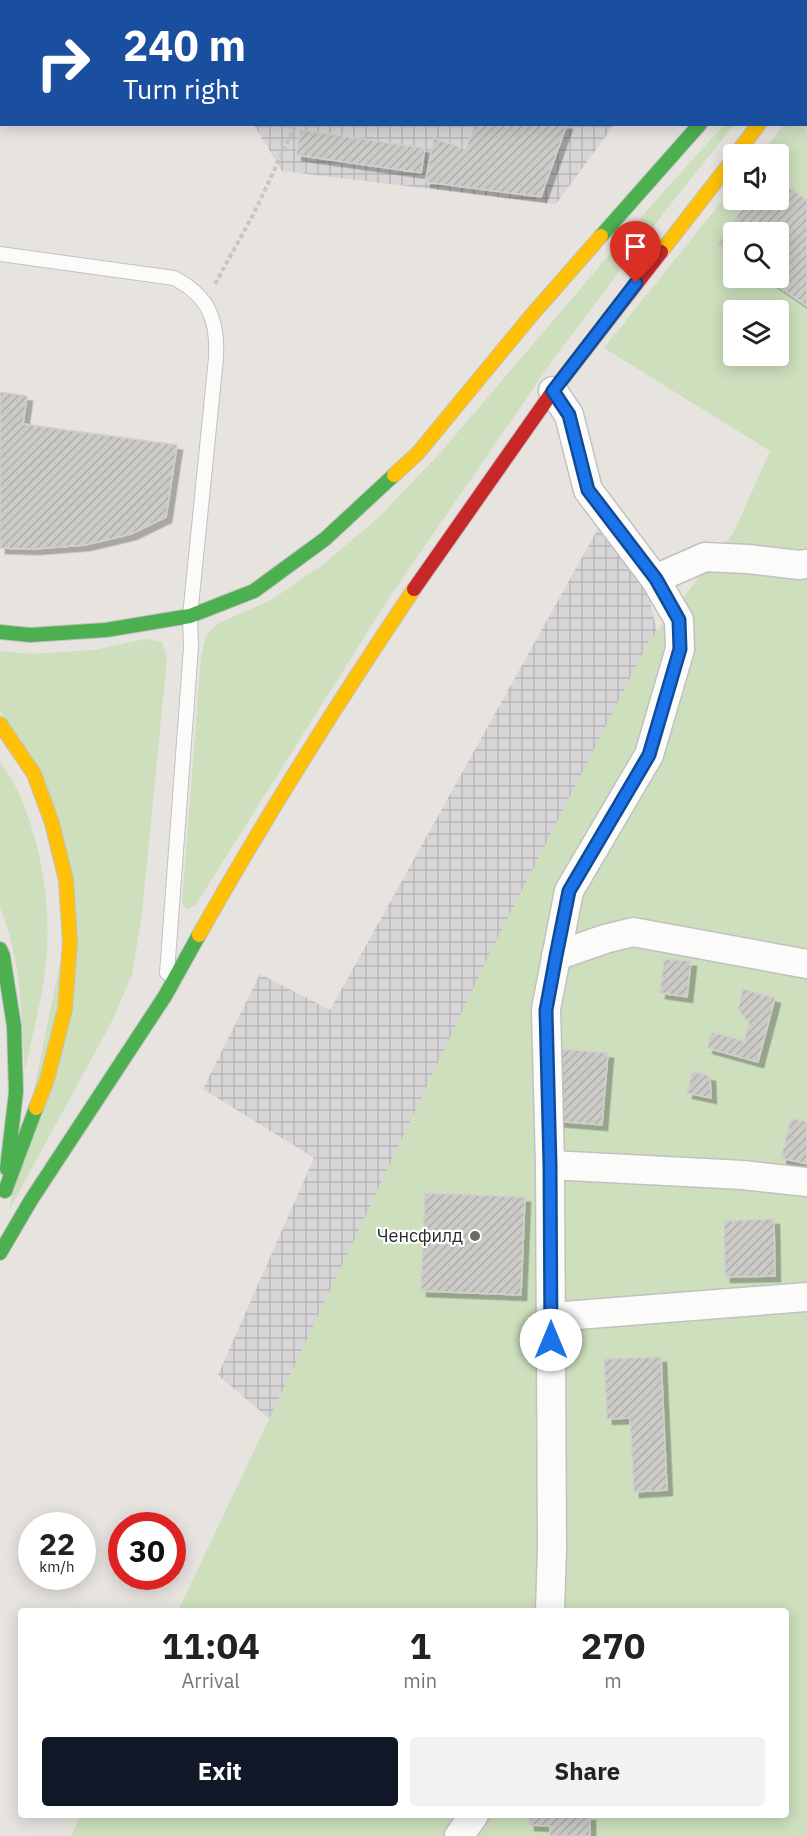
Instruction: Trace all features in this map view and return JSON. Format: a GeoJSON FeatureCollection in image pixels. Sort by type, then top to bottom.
{"type":"FeatureCollection","features":[{"type":"Feature","properties":{"kind":"main road"},"geometry":{"type":"LineString","coordinates":[[0,632],[30,635],[106,630],[190,616],[254,591],[325,539],[418,453],[530,317],[698,126]]}},
{"type":"Feature","properties":{"kind":"main road"},"geometry":{"type":"LineString","coordinates":[[744,144],[758,126]]}},
{"type":"Feature","properties":{"kind":"main road"},"geometry":{"type":"LineString","coordinates":[[0,1253],[31,1200],[165,996],[245,853],[348,687],[467,512],[553,391],[723,171]]}},
{"type":"Feature","properties":{"kind":"main road"},"geometry":{"type":"LineString","coordinates":[[0,724],[34,774],[52,823],[66,880],[70,942],[65,1009],[47,1080],[0,1206]]}},
{"type":"Feature","properties":{"kind":"main road"},"geometry":{"type":"LineString","coordinates":[[0,949],[14,1026],[16,1092],[4,1191]]}},
{"type":"Feature","properties":{"kind":"street"},"geometry":{"type":"LineString","coordinates":[[550,1608],[552,1549],[550,1165],[546,1010],[569,891],[649,755],[680,649],[679,620],[656,579],[588,490],[569,415],[553,391]]}},
{"type":"Feature","properties":{"kind":"street"},"geometry":{"type":"LineString","coordinates":[[656,579],[705,557],[807,564]]}},
{"type":"Feature","properties":{"kind":"street"},"geometry":{"type":"LineString","coordinates":[[556,956],[633,932],[807,964]]}},
{"type":"Feature","properties":{"kind":"street"},"geometry":{"type":"LineString","coordinates":[[550,1165],[743,1175],[807,1182]]}},
{"type":"Feature","properties":{"kind":"street"},"geometry":{"type":"LineString","coordinates":[[550,1317],[807,1297]]}},
{"type":"Feature","properties":{"kind":"street"},"geometry":{"type":"LineString","coordinates":[[459,1836],[472,1818]]}},
{"type":"Feature","properties":{"kind":"lane"},"geometry":{"type":"LineString","coordinates":[[0,254],[174,278],[196,292],[205,303],[212,316],[217,337],[190,616],[190,647],[165,996]]}},
{"type":"Feature","properties":{"kind":"path"},"geometry":{"type":"LineString","coordinates":[[205,303],[254,213],[295,126]]}},
{"type":"Feature","properties":{"kind":"shaded area"},"geometry":{"type":"Polygon","coordinates":[[[255,126],[613,126],[556,204],[282,171],[255,126]]]}},
{"type":"Feature","properties":{"kind":"shaded area"},"geometry":{"type":"Polygon","coordinates":[[[600,525],[645,582],[659,639],[280,1428],[218,1375],[314,1158],[203,1089],[260,974],[330,1010],[600,525]]]}},
{"type":"Feature","properties":{"kind":"green space"},"geometry":{"type":"Polygon","coordinates":[[[723,126],[733,126],[666,210],[557,354],[387,601],[195,906],[187,909],[182,903],[201,656],[206,635],[217,624],[271,600],[321,566],[378,518],[441,452],[656,200],[723,126]]]}},
{"type":"Feature","properties":{"kind":"green space"},"geometry":{"type":"Polygon","coordinates":[[[783,126],[807,126],[807,1836],[71,1836],[80,1818],[789,1818],[789,1608],[179,1608],[489,955],[648,643],[734,532],[770,451],[604,348],[723,199],[723,210],[789,210],[789,144],[768,144],[783,126]]]}},
{"type":"Feature","properties":{"kind":"green space"},"geometry":{"type":"Polygon","coordinates":[[[146,639],[162,642],[167,658],[142,914],[132,975],[111,1023],[9,1210],[74,896],[0,710],[0,651],[32,654],[93,650],[146,639]]]}},
{"type":"Feature","properties":{"kind":"green space"},"geometry":{"type":"Polygon","coordinates":[[[0,761],[19,793],[33,830],[42,869],[47,909],[48,929],[44,980],[25,1071],[17,967],[0,908],[0,761]]]}},
{"type":"Feature","properties":{"kind":"building"},"geometry":{"type":"Polygon","coordinates":[[[474,126],[566,126],[541,197],[425,182],[434,138],[466,149],[474,126]]]}},
{"type":"Feature","properties":{"kind":"building"},"geometry":{"type":"Polygon","coordinates":[[[300,130],[425,148],[421,173],[296,155],[300,130]]]}},
{"type":"Feature","properties":{"kind":"building"},"geometry":{"type":"Polygon","coordinates":[[[789,188],[807,200],[807,306],[781,288],[789,288],[789,222],[733,222],[741,210],[789,210],[789,188]]]}},
{"type":"Feature","properties":{"kind":"building"},"geometry":{"type":"Polygon","coordinates":[[[723,238],[723,248],[718,245],[723,238]]]}},
{"type":"Feature","properties":{"kind":"building"},"geometry":{"type":"Polygon","coordinates":[[[0,392],[27,396],[23,424],[177,445],[166,517],[131,534],[85,545],[33,549],[0,548],[0,392]]]}},
{"type":"Feature","properties":{"kind":"building"},"geometry":{"type":"Polygon","coordinates":[[[664,959],[691,961],[687,997],[660,993],[664,959]]]}},
{"type":"Feature","properties":{"kind":"building"},"geometry":{"type":"Polygon","coordinates":[[[743,989],[775,998],[758,1062],[707,1048],[712,1032],[744,1041],[749,1023],[738,1010],[743,989]]]}},
{"type":"Feature","properties":{"kind":"building"},"geometry":{"type":"Polygon","coordinates":[[[562,1049],[608,1053],[602,1125],[555,1121],[562,1049]]]}},
{"type":"Feature","properties":{"kind":"building"},"geometry":{"type":"Polygon","coordinates":[[[693,1071],[710,1076],[711,1098],[687,1093],[693,1071]]]}},
{"type":"Feature","properties":{"kind":"building"},"geometry":{"type":"Polygon","coordinates":[[[791,1118],[807,1122],[807,1164],[781,1158],[791,1118]]]}},
{"type":"Feature","properties":{"kind":"building"},"geometry":{"type":"Polygon","coordinates":[[[425,1193],[525,1197],[521,1295],[421,1291],[425,1193]]]}},
{"type":"Feature","properties":{"kind":"building"},"geometry":{"type":"Polygon","coordinates":[[[774,1219],[775,1276],[725,1277],[724,1221],[774,1219]]]}},
{"type":"Feature","properties":{"kind":"building"},"geometry":{"type":"Polygon","coordinates":[[[661,1357],[667,1490],[634,1492],[630,1418],[607,1419],[604,1359],[661,1357]]]}},
{"type":"Feature","properties":{"kind":"building"},"geometry":{"type":"Polygon","coordinates":[[[529,1818],[590,1818],[590,1836],[550,1836],[550,1826],[529,1825],[529,1818]]]}},
{"type":"Feature","properties":{"kind":"traffic: fast"},"geometry":{"type":"LineString","coordinates":[[601,236],[698,126]]}},
{"type":"Feature","properties":{"kind":"traffic: fast"},"geometry":{"type":"LineString","coordinates":[[0,632],[30,635],[106,630],[190,616],[254,591],[325,539],[394,475]]}},
{"type":"Feature","properties":{"kind":"traffic: fast"},"geometry":{"type":"LineString","coordinates":[[0,1253],[31,1200],[165,996],[199,935]]}},
{"type":"Feature","properties":{"kind":"traffic: fast"},"geometry":{"type":"LineString","coordinates":[[0,949],[14,1026],[16,1092],[7,1169]]}},
{"type":"Feature","properties":{"kind":"traffic: fast"},"geometry":{"type":"LineString","coordinates":[[5,1191],[36,1108]]}},
{"type":"Feature","properties":{"kind":"traffic: slow"},"geometry":{"type":"LineString","coordinates":[[744,144],[757,126]]}},
{"type":"Feature","properties":{"kind":"traffic: slow"},"geometry":{"type":"LineString","coordinates":[[661,252],[723,172]]}},
{"type":"Feature","properties":{"kind":"traffic: slow"},"geometry":{"type":"LineString","coordinates":[[394,475],[418,453],[530,317],[601,236]]}},
{"type":"Feature","properties":{"kind":"traffic: slow"},"geometry":{"type":"LineString","coordinates":[[199,935],[303,760],[414,589]]}},
{"type":"Feature","properties":{"kind":"traffic: slow"},"geometry":{"type":"LineString","coordinates":[[0,724],[34,774],[52,823],[66,880],[70,942],[65,1009],[47,1080],[36,1108]]}},
{"type":"Feature","properties":{"kind":"traffic: jam"},"geometry":{"type":"LineString","coordinates":[[414,589],[553,391],[661,252]]}},
{"type":"Feature","properties":{"kind":"place","name":"Ченсфилд"},"geometry":{"type":"Point","coordinates":[475,1236]}},
{"type":"Feature","properties":{"kind":"route"},"geometry":{"type":"LineString","coordinates":[[551,1340],[546,1010],[556,956],[569,891],[649,755],[680,649],[679,620],[656,579],[588,490],[569,415],[553,391],[636,283]]}}]}
